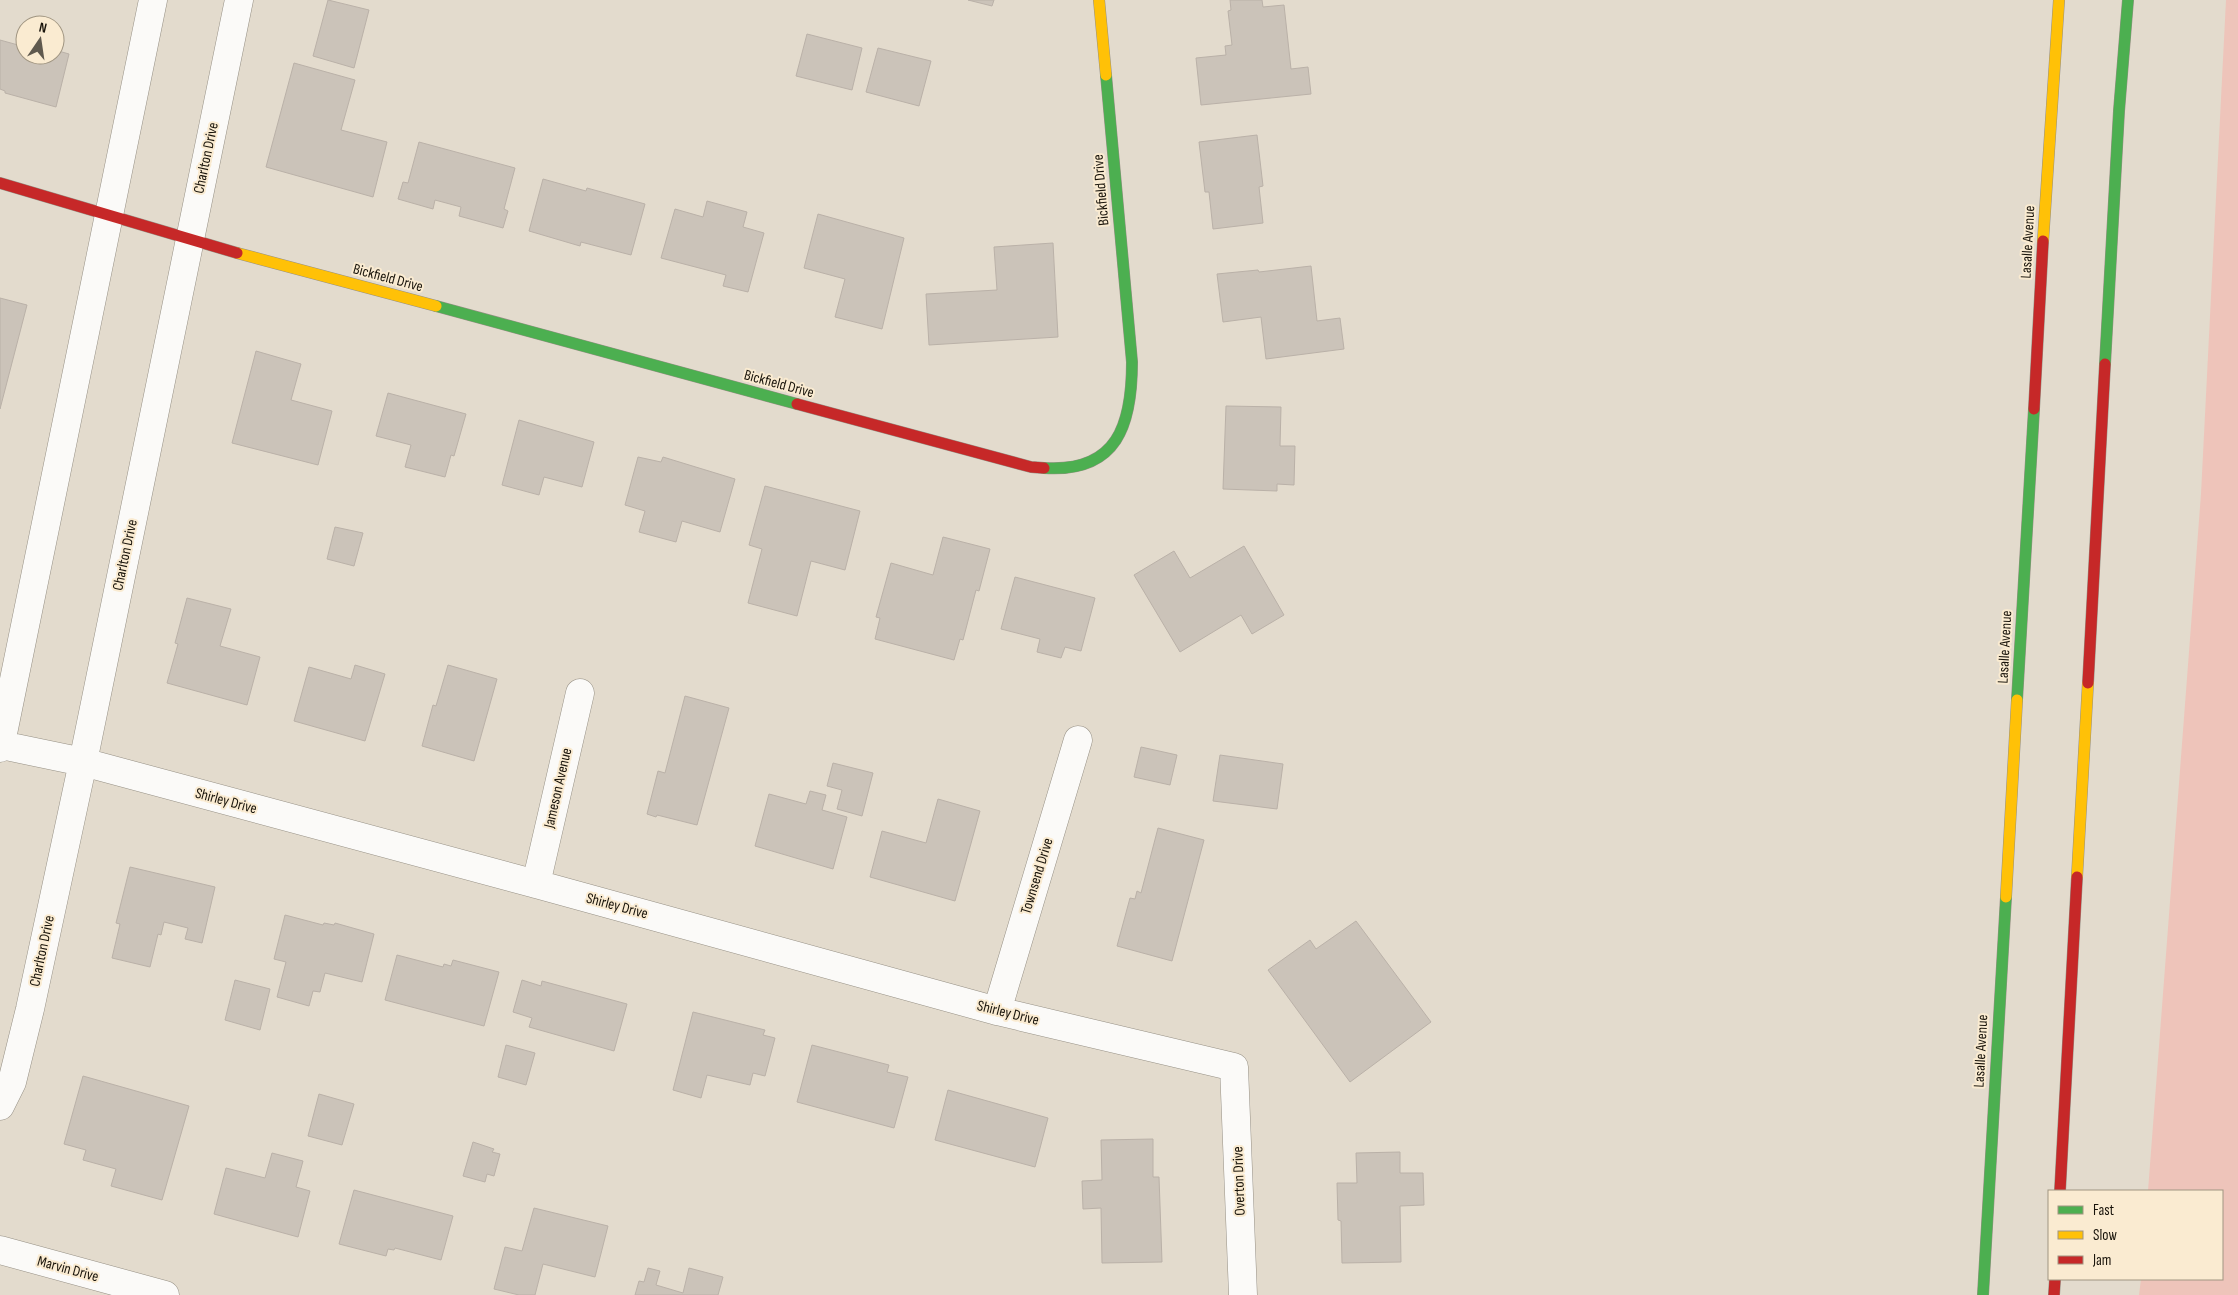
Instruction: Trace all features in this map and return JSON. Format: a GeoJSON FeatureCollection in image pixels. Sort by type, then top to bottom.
{"type":"FeatureCollection","features":[{"type":"Feature","properties":{"kind":"main road","name":"Bickfield Drive"},"geometry":{"type":"LineString","coordinates":[[0,183],[190,240],[1030,467],[1055,470],[1078,466],[1101,456],[1117,439],[1126,421],[1132,400],[1132,362],[1099,0]]}},
{"type":"Feature","properties":{"kind":"main road","name":"Lasalle Avenue"},"geometry":{"type":"LineString","coordinates":[[1983,1295],[2059,0]]}},
{"type":"Feature","properties":{"kind":"main road"},"geometry":{"type":"LineString","coordinates":[[2060,1190],[2119,111],[2128,0]]}},
{"type":"Feature","properties":{"kind":"main road"},"geometry":{"type":"LineString","coordinates":[[2054,1295],[2055,1280]]}},
{"type":"Feature","properties":{"kind":"street"},"geometry":{"type":"LineString","coordinates":[[0,746],[152,0]]}},
{"type":"Feature","properties":{"kind":"street","name":"Charlton Drive"},"geometry":{"type":"LineString","coordinates":[[0,1106],[16,1068],[83,762],[239,0]]}},
{"type":"Feature","properties":{"kind":"street","name":"Jameson Avenue"},"geometry":{"type":"LineString","coordinates":[[536,884],[580,693]]}},
{"type":"Feature","properties":{"kind":"street","name":"Townsend Drive"},"geometry":{"type":"LineString","coordinates":[[997,1011],[1078,740]]}},
{"type":"Feature","properties":{"kind":"street","name":"Shirley Drive"},"geometry":{"type":"LineString","coordinates":[[0,746],[83,762],[997,1011],[1234,1067]]}},
{"type":"Feature","properties":{"kind":"street","name":"Overton Drive"},"geometry":{"type":"LineString","coordinates":[[1234,1067],[1244,1295]]}},
{"type":"Feature","properties":{"kind":"street","name":"Marvin Drive"},"geometry":{"type":"LineString","coordinates":[[0,1250],[165,1295]]}},
{"type":"Feature","properties":{"kind":"shaded area"},"geometry":{"type":"Polygon","coordinates":[[[2226,0],[2238,0],[2238,1295],[2139,1295],[2141,1280],[2223,1280],[2223,1190],[2148,1190],[2201,494],[2226,0]]]}},
{"type":"Feature","properties":{"kind":"building"},"geometry":{"type":"Polygon","coordinates":[[[328,0],[369,10],[354,68],[313,56],[328,0]]]}},
{"type":"Feature","properties":{"kind":"building"},"geometry":{"type":"Polygon","coordinates":[[[968,0],[994,0],[992,6],[968,0]]]}},
{"type":"Feature","properties":{"kind":"building"},"geometry":{"type":"Polygon","coordinates":[[[1230,0],[1262,0],[1263,7],[1284,5],[1291,69],[1308,67],[1311,94],[1201,105],[1196,58],[1226,55],[1225,46],[1232,45],[1228,11],[1231,10],[1230,0]]]}},
{"type":"Feature","properties":{"kind":"building"},"geometry":{"type":"Polygon","coordinates":[[[807,34],[862,48],[852,90],[796,76],[807,34]]]}},
{"type":"Feature","properties":{"kind":"building"},"geometry":{"type":"Polygon","coordinates":[[[0,40],[15,44],[15,65],[65,65],[65,53],[69,54],[56,107],[5,93],[5,91],[0,89],[0,40]]]}},
{"type":"Feature","properties":{"kind":"building"},"geometry":{"type":"Polygon","coordinates":[[[878,48],[931,61],[919,106],[866,92],[878,48]]]}},
{"type":"Feature","properties":{"kind":"building"},"geometry":{"type":"Polygon","coordinates":[[[294,63],[355,80],[341,130],[387,142],[373,197],[266,167],[294,63]]]}},
{"type":"Feature","properties":{"kind":"building"},"geometry":{"type":"Polygon","coordinates":[[[1257,135],[1263,186],[1259,187],[1263,223],[1213,229],[1209,192],[1205,192],[1199,142],[1257,135]]]}},
{"type":"Feature","properties":{"kind":"building"},"geometry":{"type":"Polygon","coordinates":[[[419,142],[515,168],[504,209],[508,211],[503,228],[459,216],[461,207],[435,200],[433,209],[398,199],[403,182],[408,183],[419,142]]]}},
{"type":"Feature","properties":{"kind":"building"},"geometry":{"type":"Polygon","coordinates":[[[543,179],[586,191],[587,188],[645,204],[631,255],[581,242],[580,246],[529,231],[543,179]]]}},
{"type":"Feature","properties":{"kind":"building"},"geometry":{"type":"Polygon","coordinates":[[[707,201],[747,212],[743,227],[764,233],[748,292],[723,286],[726,275],[661,258],[675,209],[703,217],[707,201]]]}},
{"type":"Feature","properties":{"kind":"building"},"geometry":{"type":"Polygon","coordinates":[[[818,214],[904,238],[882,329],[835,317],[845,279],[804,268],[818,214]]]}},
{"type":"Feature","properties":{"kind":"building"},"geometry":{"type":"Polygon","coordinates":[[[1053,243],[1058,337],[929,345],[926,294],[997,290],[994,247],[1053,243]]]}},
{"type":"Feature","properties":{"kind":"building"},"geometry":{"type":"Polygon","coordinates":[[[1311,266],[1317,321],[1340,318],[1344,349],[1266,359],[1261,317],[1223,322],[1217,274],[1258,270],[1259,272],[1311,266]]]}},
{"type":"Feature","properties":{"kind":"building"},"geometry":{"type":"Polygon","coordinates":[[[0,298],[27,305],[0,409],[0,298]]]}},
{"type":"Feature","properties":{"kind":"building"},"geometry":{"type":"Polygon","coordinates":[[[256,351],[301,364],[291,400],[332,411],[318,465],[232,443],[256,351]]]}},
{"type":"Feature","properties":{"kind":"building"},"geometry":{"type":"Polygon","coordinates":[[[388,393],[466,414],[454,456],[451,455],[445,477],[405,467],[411,445],[376,436],[388,393]]]}},
{"type":"Feature","properties":{"kind":"building"},"geometry":{"type":"Polygon","coordinates":[[[1226,406],[1281,407],[1280,446],[1295,446],[1294,485],[1277,484],[1277,491],[1223,489],[1226,406]]]}},
{"type":"Feature","properties":{"kind":"building"},"geometry":{"type":"Polygon","coordinates":[[[519,420],[594,442],[582,487],[544,477],[539,495],[502,485],[519,420]]]}},
{"type":"Feature","properties":{"kind":"building"},"geometry":{"type":"Polygon","coordinates":[[[638,457],[661,462],[663,457],[735,479],[720,532],[682,521],[676,542],[639,532],[645,511],[625,505],[638,457]]]}},
{"type":"Feature","properties":{"kind":"building"},"geometry":{"type":"Polygon","coordinates":[[[765,486],[860,511],[845,570],[811,561],[797,616],[748,603],[762,549],[749,545],[765,486]]]}},
{"type":"Feature","properties":{"kind":"building"},"geometry":{"type":"Polygon","coordinates":[[[335,527],[363,533],[354,566],[327,559],[335,527]]]}},
{"type":"Feature","properties":{"kind":"building"},"geometry":{"type":"Polygon","coordinates":[[[943,537],[990,549],[979,591],[976,590],[963,640],[960,639],[954,660],[875,639],[880,618],[876,617],[891,563],[933,575],[943,537]]]}},
{"type":"Feature","properties":{"kind":"building"},"geometry":{"type":"Polygon","coordinates":[[[1244,546],[1284,615],[1252,634],[1241,615],[1180,652],[1134,575],[1174,551],[1190,578],[1244,546]]]}},
{"type":"Feature","properties":{"kind":"building"},"geometry":{"type":"Polygon","coordinates":[[[1015,577],[1095,598],[1081,651],[1065,647],[1061,658],[1037,652],[1040,639],[1001,629],[1015,577]]]}},
{"type":"Feature","properties":{"kind":"building"},"geometry":{"type":"Polygon","coordinates":[[[187,598],[231,609],[220,646],[260,657],[247,705],[167,683],[178,644],[175,643],[187,598]]]}},
{"type":"Feature","properties":{"kind":"building"},"geometry":{"type":"Polygon","coordinates":[[[355,665],[385,674],[365,741],[294,721],[309,667],[351,679],[355,665]]]}},
{"type":"Feature","properties":{"kind":"building"},"geometry":{"type":"Polygon","coordinates":[[[448,665],[497,679],[474,761],[422,746],[433,705],[436,706],[448,665]]]}},
{"type":"Feature","properties":{"kind":"building"},"geometry":{"type":"Polygon","coordinates":[[[685,696],[729,708],[697,825],[647,814],[658,771],[665,773],[685,696]]]}},
{"type":"Feature","properties":{"kind":"building"},"geometry":{"type":"Polygon","coordinates":[[[1141,747],[1177,755],[1170,785],[1134,777],[1141,747]]]}},
{"type":"Feature","properties":{"kind":"building"},"geometry":{"type":"Polygon","coordinates":[[[1220,755],[1283,764],[1277,809],[1213,801],[1220,755]]]}},
{"type":"Feature","properties":{"kind":"building"},"geometry":{"type":"Polygon","coordinates":[[[833,763],[873,773],[862,816],[837,809],[842,790],[827,786],[833,763]]]}},
{"type":"Feature","properties":{"kind":"building"},"geometry":{"type":"Polygon","coordinates":[[[810,791],[826,795],[822,810],[847,817],[833,869],[755,846],[769,794],[806,804],[810,791]]]}},
{"type":"Feature","properties":{"kind":"building"},"geometry":{"type":"Polygon","coordinates":[[[938,799],[980,811],[955,901],[870,877],[882,831],[926,843],[938,799]]]}},
{"type":"Feature","properties":{"kind":"building"},"geometry":{"type":"Polygon","coordinates":[[[1158,828],[1204,840],[1172,961],[1117,946],[1130,898],[1135,899],[1137,891],[1141,893],[1158,828]]]}},
{"type":"Feature","properties":{"kind":"building"},"geometry":{"type":"Polygon","coordinates":[[[130,867],[215,887],[202,943],[185,939],[188,928],[164,922],[161,935],[158,934],[150,967],[112,958],[120,924],[116,923],[130,867]]]}},
{"type":"Feature","properties":{"kind":"building"},"geometry":{"type":"Polygon","coordinates":[[[285,915],[323,925],[324,923],[334,925],[335,923],[374,934],[362,982],[325,973],[320,992],[313,991],[309,1006],[277,997],[286,962],[274,959],[285,915]]]}},
{"type":"Feature","properties":{"kind":"building"},"geometry":{"type":"Polygon","coordinates":[[[1356,921],[1431,1022],[1350,1082],[1268,970],[1310,940],[1316,949],[1356,921]]]}},
{"type":"Feature","properties":{"kind":"building"},"geometry":{"type":"Polygon","coordinates":[[[397,955],[443,967],[444,964],[451,966],[453,960],[499,972],[484,1026],[385,1000],[397,955]]]}},
{"type":"Feature","properties":{"kind":"building"},"geometry":{"type":"Polygon","coordinates":[[[235,980],[270,989],[260,1030],[225,1020],[235,980]]]}},
{"type":"Feature","properties":{"kind":"building"},"geometry":{"type":"Polygon","coordinates":[[[522,980],[541,986],[542,981],[627,1004],[614,1051],[529,1027],[532,1018],[513,1012],[522,980]]]}},
{"type":"Feature","properties":{"kind":"building"},"geometry":{"type":"Polygon","coordinates":[[[693,1012],[765,1030],[763,1035],[775,1038],[765,1076],[753,1073],[750,1085],[707,1075],[701,1098],[673,1090],[693,1012]]]}},
{"type":"Feature","properties":{"kind":"building"},"geometry":{"type":"Polygon","coordinates":[[[506,1045],[535,1053],[526,1085],[498,1077],[506,1045]]]}},
{"type":"Feature","properties":{"kind":"building"},"geometry":{"type":"Polygon","coordinates":[[[812,1045],[889,1065],[887,1072],[908,1077],[894,1128],[797,1102],[812,1045]]]}},
{"type":"Feature","properties":{"kind":"building"},"geometry":{"type":"Polygon","coordinates":[[[83,1076],[189,1106],[162,1200],[111,1186],[116,1169],[83,1160],[86,1150],[64,1144],[83,1076]]]}},
{"type":"Feature","properties":{"kind":"building"},"geometry":{"type":"Polygon","coordinates":[[[948,1090],[1048,1118],[1035,1167],[935,1140],[948,1090]]]}},
{"type":"Feature","properties":{"kind":"building"},"geometry":{"type":"Polygon","coordinates":[[[319,1094],[354,1104],[342,1145],[308,1136],[319,1094]]]}},
{"type":"Feature","properties":{"kind":"building"},"geometry":{"type":"Polygon","coordinates":[[[1153,1139],[1153,1177],[1159,1177],[1162,1262],[1102,1263],[1101,1208],[1083,1209],[1082,1181],[1102,1180],[1101,1140],[1153,1139]]]}},
{"type":"Feature","properties":{"kind":"building"},"geometry":{"type":"Polygon","coordinates":[[[473,1142],[494,1149],[492,1152],[500,1154],[494,1176],[487,1174],[485,1182],[463,1176],[473,1142]]]}},
{"type":"Feature","properties":{"kind":"building"},"geometry":{"type":"Polygon","coordinates":[[[1400,1152],[1400,1173],[1423,1173],[1424,1205],[1400,1206],[1401,1262],[1342,1263],[1341,1221],[1338,1220],[1337,1183],[1357,1183],[1356,1153],[1400,1152]]]}},
{"type":"Feature","properties":{"kind":"building"},"geometry":{"type":"Polygon","coordinates":[[[272,1153],[303,1161],[296,1187],[310,1191],[298,1237],[214,1214],[226,1168],[265,1178],[272,1153]]]}},
{"type":"Feature","properties":{"kind":"building"},"geometry":{"type":"Polygon","coordinates":[[[354,1190],[453,1216],[441,1260],[395,1248],[394,1250],[388,1249],[386,1256],[339,1244],[354,1190]]]}},
{"type":"Feature","properties":{"kind":"building"},"geometry":{"type":"Polygon","coordinates":[[[534,1208],[608,1226],[595,1277],[543,1264],[535,1295],[519,1295],[494,1289],[505,1247],[522,1251],[534,1208]]]}},
{"type":"Feature","properties":{"kind":"building"},"geometry":{"type":"Polygon","coordinates":[[[648,1268],[660,1271],[656,1285],[683,1293],[689,1268],[723,1277],[718,1295],[635,1295],[639,1281],[644,1282],[648,1268]]]}},
{"type":"Feature","properties":{"kind":"traffic: fast"},"geometry":{"type":"LineString","coordinates":[[2105,364],[2119,111],[2128,0]]}},
{"type":"Feature","properties":{"kind":"traffic: fast"},"geometry":{"type":"LineString","coordinates":[[1044,468],[1069,467],[1089,462],[1104,453],[1116,440],[1124,424],[1129,405],[1132,362],[1106,75]]}},
{"type":"Feature","properties":{"kind":"traffic: fast"},"geometry":{"type":"LineString","coordinates":[[436,306],[797,404]]}},
{"type":"Feature","properties":{"kind":"traffic: fast"},"geometry":{"type":"LineString","coordinates":[[2017,700],[2034,409]]}},
{"type":"Feature","properties":{"kind":"traffic: fast"},"geometry":{"type":"LineString","coordinates":[[1983,1295],[2006,897]]}},
{"type":"Feature","properties":{"kind":"traffic: slow"},"geometry":{"type":"LineString","coordinates":[[1099,0],[1106,75]]}},
{"type":"Feature","properties":{"kind":"traffic: slow"},"geometry":{"type":"LineString","coordinates":[[2043,241],[2059,0]]}},
{"type":"Feature","properties":{"kind":"traffic: slow"},"geometry":{"type":"LineString","coordinates":[[237,253],[436,306]]}},
{"type":"Feature","properties":{"kind":"traffic: slow"},"geometry":{"type":"LineString","coordinates":[[2077,877],[2088,683]]}},
{"type":"Feature","properties":{"kind":"traffic: slow"},"geometry":{"type":"LineString","coordinates":[[2006,897],[2017,700]]}},
{"type":"Feature","properties":{"kind":"traffic: jam"},"geometry":{"type":"LineString","coordinates":[[0,183],[237,253]]}},
{"type":"Feature","properties":{"kind":"traffic: jam"},"geometry":{"type":"LineString","coordinates":[[2034,409],[2043,241]]}},
{"type":"Feature","properties":{"kind":"traffic: jam"},"geometry":{"type":"LineString","coordinates":[[2088,683],[2105,364]]}},
{"type":"Feature","properties":{"kind":"traffic: jam"},"geometry":{"type":"LineString","coordinates":[[797,404],[1031,467],[1044,468]]}},
{"type":"Feature","properties":{"kind":"traffic: jam"},"geometry":{"type":"LineString","coordinates":[[2060,1190],[2077,877]]}},
{"type":"Feature","properties":{"kind":"traffic: jam"},"geometry":{"type":"LineString","coordinates":[[2054,1295],[2055,1280]]}}]}
